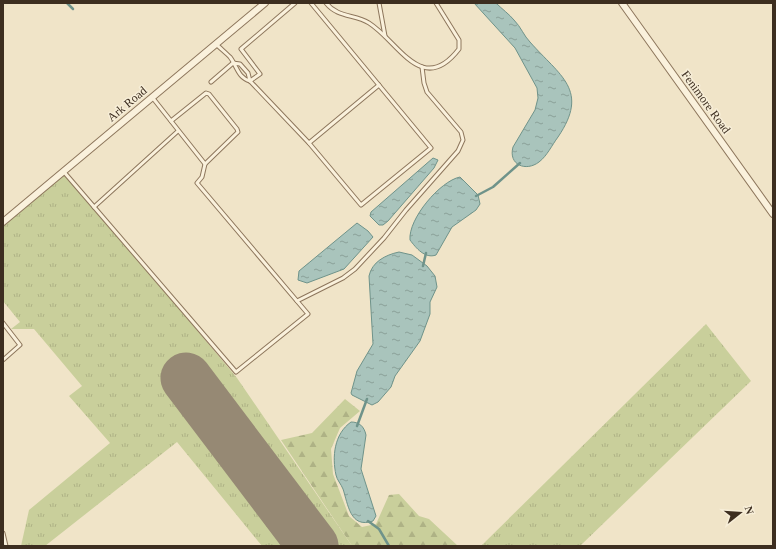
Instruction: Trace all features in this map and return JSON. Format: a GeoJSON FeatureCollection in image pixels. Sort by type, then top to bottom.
{"type":"FeatureCollection","features":[{"type":"Feature","properties":{"kind":"street","name":"Ark Road"},"geometry":{"type":"LineString","coordinates":[[3,222],[265,3]]}},
{"type":"Feature","properties":{"kind":"street","name":"Fenimore Road"},"geometry":{"type":"LineString","coordinates":[[622,3],[773,214]]}},
{"type":"Feature","properties":{"kind":"lane"},"geometry":{"type":"LineString","coordinates":[[216,44],[233,63],[240,74],[245,79],[250,80],[260,74],[241,49],[295,3]]}},
{"type":"Feature","properties":{"kind":"lane"},"geometry":{"type":"LineString","coordinates":[[211,82],[233,63],[240,64],[248,73],[250,80],[309,143],[361,206],[431,148],[311,3]]}},
{"type":"Feature","properties":{"kind":"lane"},"geometry":{"type":"LineString","coordinates":[[326,3],[331,9],[340,14],[368,22],[385,36],[396,50],[409,61],[428,69],[438,67],[459,49],[459,40],[436,3]]}},
{"type":"Feature","properties":{"kind":"lane"},"geometry":{"type":"LineString","coordinates":[[379,3],[385,36]]}},
{"type":"Feature","properties":{"kind":"lane"},"geometry":{"type":"LineString","coordinates":[[297,301],[342,278],[355,269],[384,238],[458,150],[463,140],[461,132],[428,92],[424,83],[422,67]]}},
{"type":"Feature","properties":{"kind":"lane"},"geometry":{"type":"LineString","coordinates":[[309,143],[379,85]]}},
{"type":"Feature","properties":{"kind":"lane"},"geometry":{"type":"LineString","coordinates":[[64,171],[236,372],[308,314],[197,183],[202,176],[205,164],[238,132],[237,129],[206,93],[171,121]]}},
{"type":"Feature","properties":{"kind":"lane"},"geometry":{"type":"LineString","coordinates":[[152,97],[205,164]]}},
{"type":"Feature","properties":{"kind":"lane"},"geometry":{"type":"LineString","coordinates":[[94,207],[178,131]]}},
{"type":"Feature","properties":{"kind":"lane"},"geometry":{"type":"LineString","coordinates":[[3,323],[20,345],[3,360]]}},
{"type":"Feature","properties":{"kind":"lane"},"geometry":{"type":"LineString","coordinates":[[3,533],[6,546]]}},
{"type":"Feature","properties":{"kind":"green space"},"geometry":{"type":"Polygon","coordinates":[[[64,171],[237,378],[352,546],[262,546],[177,442],[45,546],[21,546],[29,510],[110,443],[69,396],[82,386],[34,329],[11,329],[20,322],[3,301],[3,221],[64,171]]]}},
{"type":"Feature","properties":{"kind":"green space"},"geometry":{"type":"Polygon","coordinates":[[[706,324],[751,381],[580,546],[481,546],[706,324]]]}},
{"type":"Feature","properties":{"kind":"green space"},"geometry":{"type":"Polygon","coordinates":[[[345,399],[360,411],[340,428],[331,449],[333,474],[349,516],[362,527],[376,524],[389,495],[399,494],[419,516],[429,519],[458,546],[352,546],[281,440],[312,433],[345,399]]]}},
{"type":"Feature","properties":{"kind":"water"},"geometry":{"type":"Polygon","coordinates":[[[474,3],[496,3],[510,16],[528,40],[560,75],[567,85],[571,95],[571,107],[567,121],[547,154],[542,160],[534,165],[519,165],[513,158],[512,153],[513,147],[535,110],[538,98],[537,88],[515,48],[474,3]]]}},
{"type":"Feature","properties":{"kind":"water"},"geometry":{"type":"Polygon","coordinates":[[[433,158],[438,160],[434,168],[388,221],[383,225],[379,225],[370,216],[371,212],[433,158]]]}},
{"type":"Feature","properties":{"kind":"water"},"geometry":{"type":"Polygon","coordinates":[[[460,177],[478,195],[480,204],[476,210],[452,227],[436,255],[432,256],[425,254],[410,240],[414,222],[427,202],[435,193],[452,180],[460,177]]]}},
{"type":"Feature","properties":{"kind":"water"},"geometry":{"type":"Polygon","coordinates":[[[357,223],[368,231],[373,237],[344,269],[307,283],[298,280],[299,271],[357,223]]]}},
{"type":"Feature","properties":{"kind":"water"},"geometry":{"type":"Polygon","coordinates":[[[399,252],[412,255],[427,266],[435,276],[437,287],[430,302],[430,314],[420,341],[395,376],[391,387],[378,402],[372,405],[352,395],[351,393],[357,371],[373,344],[369,276],[376,263],[384,257],[399,252]]]}},
{"type":"Feature","properties":{"kind":"water"},"geometry":{"type":"Polygon","coordinates":[[[351,422],[361,425],[366,435],[361,469],[376,516],[373,521],[365,523],[359,521],[351,514],[343,489],[337,477],[334,461],[338,439],[345,427],[351,422]]]}},
{"type":"Feature","properties":{"kind":"waterway"},"geometry":{"type":"LineString","coordinates":[[67,3],[73,9]]}},
{"type":"Feature","properties":{"kind":"waterway"},"geometry":{"type":"LineString","coordinates":[[476,196],[493,187],[520,163]]}},
{"type":"Feature","properties":{"kind":"waterway"},"geometry":{"type":"LineString","coordinates":[[423,266],[426,253]]}},
{"type":"Feature","properties":{"kind":"waterway"},"geometry":{"type":"LineString","coordinates":[[357,426],[367,399]]}},
{"type":"Feature","properties":{"kind":"waterway"},"geometry":{"type":"LineString","coordinates":[[368,521],[379,529],[389,546]]}},
{"type":"Feature","properties":{"kind":"runway"},"geometry":{"type":"LineString","coordinates":[[186,378],[313,546]]}}]}
